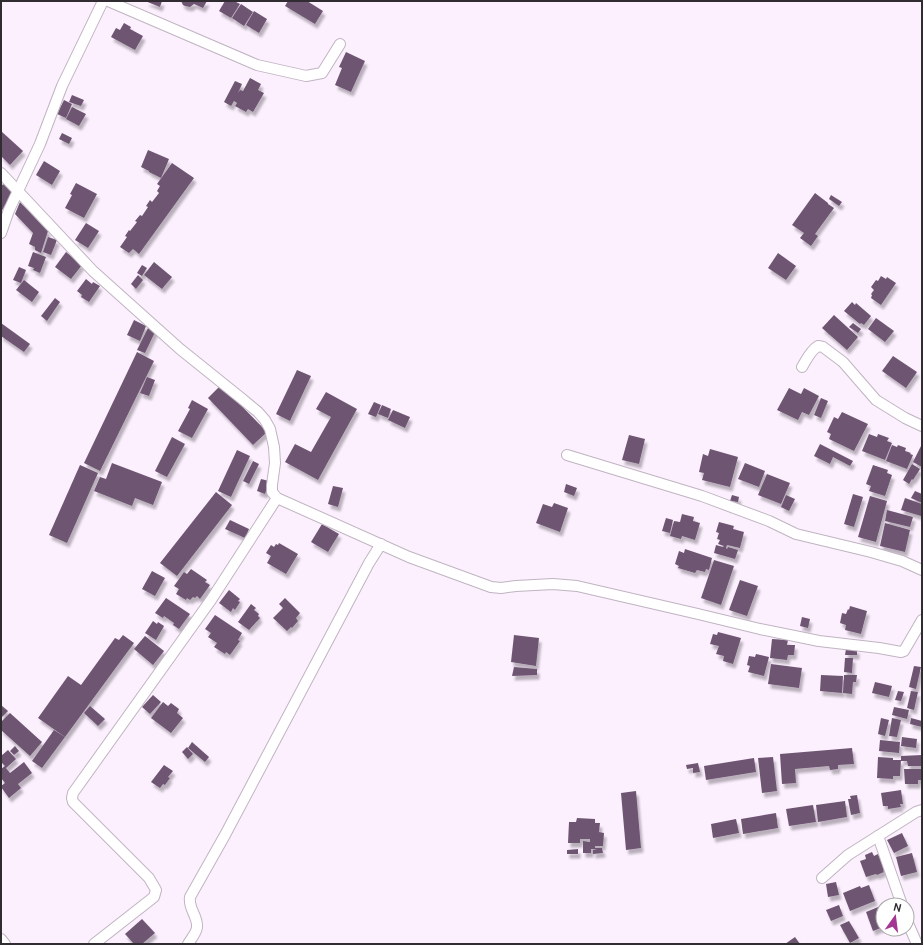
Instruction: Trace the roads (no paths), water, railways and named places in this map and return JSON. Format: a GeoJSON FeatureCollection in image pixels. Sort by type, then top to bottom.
{"type":"FeatureCollection","features":[{"type":"Feature","properties":{"kind":"street"},"geometry":{"type":"LineString","coordinates":[[1,233],[9,210],[40,144],[62,86],[103,1]]}},
{"type":"Feature","properties":{"kind":"street"},"geometry":{"type":"LineString","coordinates":[[108,1],[258,65],[306,76],[322,73],[340,44]]}},
{"type":"Feature","properties":{"kind":"street"},"geometry":{"type":"LineString","coordinates":[[1,173],[93,271],[180,349],[258,412],[265,420],[270,429],[274,447],[275,463],[272,492],[277,498],[416,559],[490,587],[501,588],[553,584],[577,586],[760,629],[819,641],[903,652],[922,620]]}},
{"type":"Feature","properties":{"kind":"street"},"geometry":{"type":"LineString","coordinates":[[802,367],[813,349],[818,346],[823,347],[843,362],[876,400],[905,418],[922,426]]}},
{"type":"Feature","properties":{"kind":"street"},"geometry":{"type":"LineString","coordinates":[[567,455],[702,496],[769,521],[796,534],[871,552],[902,561],[922,570]]}},
{"type":"Feature","properties":{"kind":"street"},"geometry":{"type":"LineString","coordinates":[[94,944],[154,897],[156,890],[149,878],[73,802],[73,793],[211,600],[277,498]]}},
{"type":"Feature","properties":{"kind":"street"},"geometry":{"type":"LineString","coordinates":[[188,944],[198,929],[197,921],[189,902],[190,897],[225,836],[369,563],[381,544]]}},
{"type":"Feature","properties":{"kind":"street"},"geometry":{"type":"LineString","coordinates":[[822,878],[848,855],[916,812],[922,810]]}},
{"type":"Feature","properties":{"kind":"street"},"geometry":{"type":"LineString","coordinates":[[878,836],[899,897]]}},
{"type":"Feature","properties":{"kind":"street"},"geometry":{"type":"LineString","coordinates":[[1,939],[5,944]]}}]}
